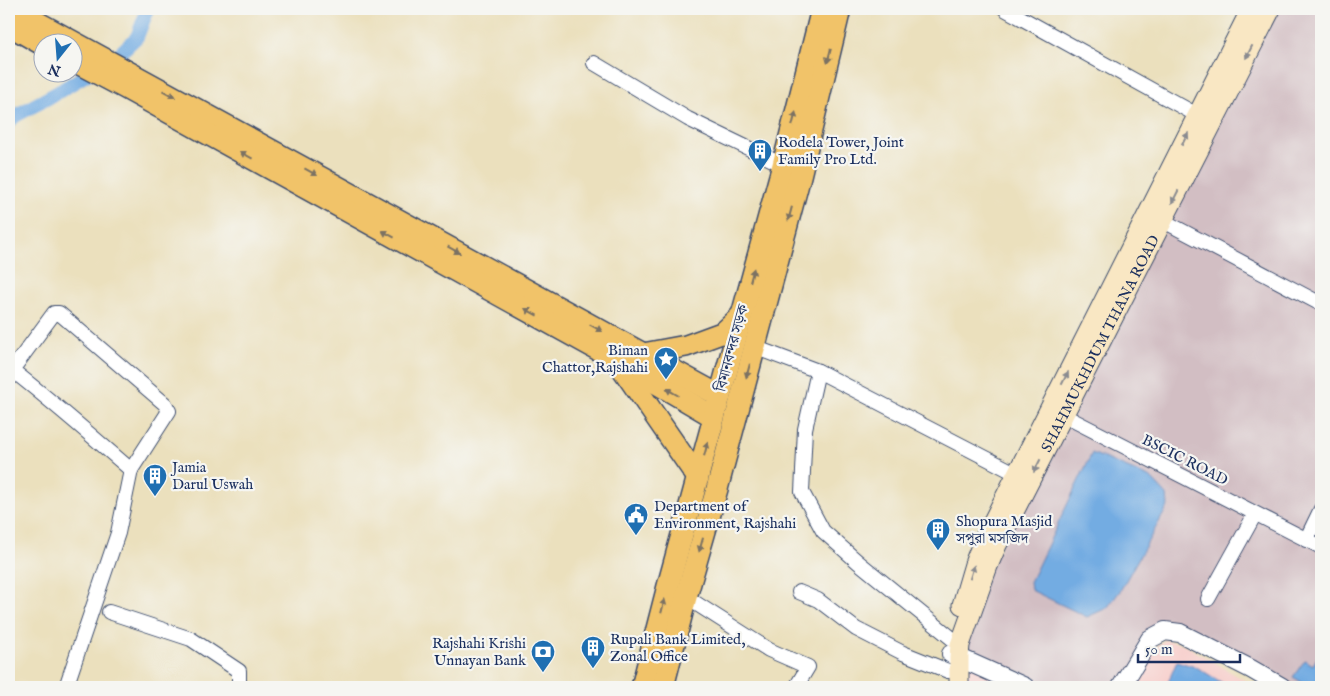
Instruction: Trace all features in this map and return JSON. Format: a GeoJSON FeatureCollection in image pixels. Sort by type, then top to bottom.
{"type":"FeatureCollection","features":[{"type":"Feature","properties":{"kind":"main road"},"geometry":{"type":"LineString","coordinates":[[13,9],[45,32]]}},
{"type":"Feature","properties":{"kind":"main road","name":"বিমানবন্দর সড়ক"},"geometry":{"type":"LineString","coordinates":[[642,687],[822,9]]}},
{"type":"Feature","properties":{"kind":"main road","name":"বিমানবন্দর সড়ক"},"geometry":{"type":"LineString","coordinates":[[662,687],[800,176],[840,9]]}},
{"type":"Feature","properties":{"kind":"main road","name":"SHAHMUKHDUM THANA ROAD"},"geometry":{"type":"LineString","coordinates":[[1155,217],[1197,115],[1251,9]]}},
{"type":"Feature","properties":{"kind":"main road","name":"SHAHMUKHDUM THANA ROAD"},"geometry":{"type":"LineString","coordinates":[[953,659],[988,566],[1056,412],[1155,217],[1271,9]]}},
{"type":"Feature","properties":{"kind":"main road"},"geometry":{"type":"LineString","coordinates":[[9,26],[32,39]]}},
{"type":"Feature","properties":{"kind":"main road"},"geometry":{"type":"LineString","coordinates":[[82,58],[120,76],[720,396]]}},
{"type":"Feature","properties":{"kind":"main road"},"geometry":{"type":"LineString","coordinates":[[120,76],[714,417]]}},
{"type":"Feature","properties":{"kind":"main road"},"geometry":{"type":"LineString","coordinates":[[643,354],[686,346],[724,332],[740,317]]}},
{"type":"Feature","properties":{"kind":"main road"},"geometry":{"type":"LineString","coordinates":[[617,360],[698,478]]}},
{"type":"Feature","properties":{"kind":"main road","name":"SHAHMUKHDUM THANA ROAD"},"geometry":{"type":"LineString","coordinates":[[959,687],[953,659],[964,597],[978,554],[1017,474],[1056,412]]}},
{"type":"Feature","properties":{"kind":"street"},"geometry":{"type":"LineString","coordinates":[[1005,9],[1197,115]]}},
{"type":"Feature","properties":{"kind":"street"},"geometry":{"type":"LineString","coordinates":[[594,63],[688,119],[782,165]]}},
{"type":"Feature","properties":{"kind":"street"},"geometry":{"type":"LineString","coordinates":[[1155,217],[1321,304]]}},
{"type":"Feature","properties":{"kind":"street"},"geometry":{"type":"LineString","coordinates":[[66,687],[118,533],[131,470],[169,411],[165,404],[66,318],[59,313],[54,313],[10,369],[67,414],[131,470]]}},
{"type":"Feature","properties":{"kind":"street"},"geometry":{"type":"LineString","coordinates":[[754,347],[818,371],[1017,474]]}},
{"type":"Feature","properties":{"kind":"street"},"geometry":{"type":"LineString","coordinates":[[818,371],[805,430],[802,492],[823,531],[858,562],[953,659]]}},
{"type":"Feature","properties":{"kind":"street","name":"BSCIC ROAD"},"geometry":{"type":"LineString","coordinates":[[1056,412],[1321,547]]}},
{"type":"Feature","properties":{"kind":"street"},"geometry":{"type":"LineString","coordinates":[[1306,540],[1321,509]]}},
{"type":"Feature","properties":{"kind":"street"},"geometry":{"type":"LineString","coordinates":[[1208,599],[1255,514]]}},
{"type":"Feature","properties":{"kind":"street"},"geometry":{"type":"LineString","coordinates":[[799,592],[818,600],[856,629],[903,653],[953,659],[1025,687]]}},
{"type":"Feature","properties":{"kind":"street"},"geometry":{"type":"LineString","coordinates":[[686,597],[769,650],[808,667],[796,687]]}},
{"type":"Feature","properties":{"kind":"street"},"geometry":{"type":"LineString","coordinates":[[109,612],[191,639],[239,671],[239,687]]}},
{"type":"Feature","properties":{"kind":"street"},"geometry":{"type":"LineString","coordinates":[[1121,687],[1150,639],[1166,631],[1180,633],[1251,668],[1282,687]]}},
{"type":"Feature","properties":{"kind":"shaded area"},"geometry":{"type":"Polygon","coordinates":[[[1251,9],[1321,9],[1321,687],[1280,687],[1166,631],[1117,687],[1022,687],[949,657],[1251,9]]]}},
{"type":"Feature","properties":{"kind":"shaded area"},"geometry":{"type":"Polygon","coordinates":[[[1165,640],[1183,644],[1256,687],[1134,687],[1156,647],[1165,640]]]}},
{"type":"Feature","properties":{"kind":"shaded area"},"geometry":{"type":"Polygon","coordinates":[[[968,665],[1019,687],[951,687],[968,665]]]}},
{"type":"Feature","properties":{"kind":"water"},"geometry":{"type":"Polygon","coordinates":[[[1092,453],[1151,478],[1167,495],[1168,506],[1120,591],[1107,608],[1087,617],[1031,590],[1030,582],[1092,453]]]}},
{"type":"Feature","properties":{"kind":"water"},"geometry":{"type":"Polygon","coordinates":[[[1320,653],[1321,687],[1310,687],[1293,677],[1305,660],[1313,665],[1320,653]]]}},
{"type":"Feature","properties":{"kind":"water"},"geometry":{"type":"Polygon","coordinates":[[[1177,661],[1198,668],[1229,687],[1166,687],[1177,661]]]}},
{"type":"Feature","properties":{"kind":"waterway"},"geometry":{"type":"LineString","coordinates":[[9,122],[15,116],[117,56],[137,37],[148,9]]}},
{"type":"Feature","properties":{"kind":"place","name":"Rodela Tower, Joint Family Pro Ltd."},"geometry":{"type":"Point","coordinates":[760,172]}},
{"type":"Feature","properties":{"kind":"place","name":"Biman Chattor,Rajshahi"},"geometry":{"type":"Point","coordinates":[666,380]}},
{"type":"Feature","properties":{"kind":"place","name":"Jamia Darul Uswah"},"geometry":{"type":"Point","coordinates":[155,497]}},
{"type":"Feature","properties":{"kind":"place","name":"Department of Environment, Rajshahi"},"geometry":{"type":"Point","coordinates":[636,536]}},
{"type":"Feature","properties":{"kind":"place","name":"Shopura Masjid সপুরা মসজিদ"},"geometry":{"type":"Point","coordinates":[938,551]}},
{"type":"Feature","properties":{"kind":"place","name":"Rupali Bank Limited, Zonal Office"},"geometry":{"type":"Point","coordinates":[593,669]}},
{"type":"Feature","properties":{"kind":"place","name":"Rajshahi Krishi Unnayan Bank"},"geometry":{"type":"Point","coordinates":[543,673]}}]}
